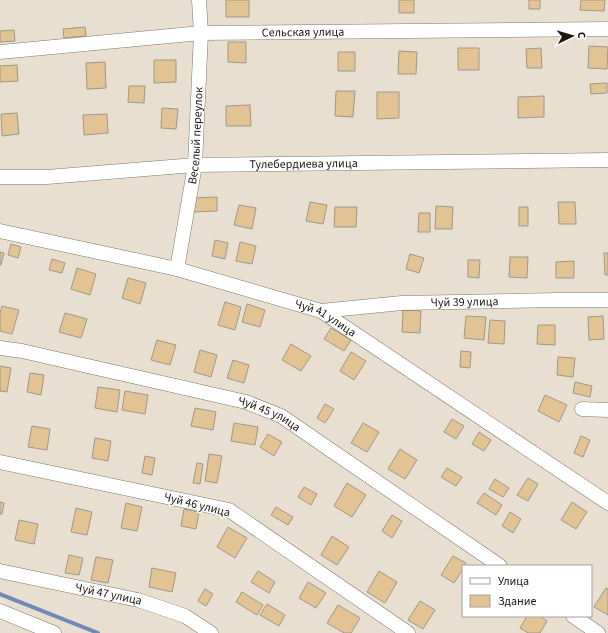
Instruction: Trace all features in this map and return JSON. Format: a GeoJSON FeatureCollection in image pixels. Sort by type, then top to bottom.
{"type":"FeatureCollection","features":[{"type":"Feature","properties":{"kind":"street","name":"Веселый переулок"},"geometry":{"type":"LineString","coordinates":[[177,269],[195,165],[201,33],[199,0]]}},
{"type":"Feature","properties":{"kind":"street","name":"Сельская улица"},"geometry":{"type":"LineString","coordinates":[[0,52],[201,33],[608,30]]}},
{"type":"Feature","properties":{"kind":"street","name":"Тулебердиева улица"},"geometry":{"type":"LineString","coordinates":[[0,177],[47,177],[195,165],[608,160]]}},
{"type":"Feature","properties":{"kind":"street","name":"Чуй 41 улица"},"geometry":{"type":"LineString","coordinates":[[0,231],[177,269],[321,311],[608,503]]}},
{"type":"Feature","properties":{"kind":"street","name":"Чуй 39 улица"},"geometry":{"type":"LineString","coordinates":[[321,311],[402,303],[608,300]]}},
{"type":"Feature","properties":{"kind":"street","name":"Чуй 45 улица"},"geometry":{"type":"LineString","coordinates":[[0,348],[22,351],[246,402],[281,416],[499,565]]}},
{"type":"Feature","properties":{"kind":"street"},"geometry":{"type":"LineString","coordinates":[[582,409],[608,410]]}},
{"type":"Feature","properties":{"kind":"street","name":"Чуй 46 улица"},"geometry":{"type":"LineString","coordinates":[[0,462],[229,510],[408,633]]}},
{"type":"Feature","properties":{"kind":"street","name":"Чуй 47 улица"},"geometry":{"type":"LineString","coordinates":[[0,570],[138,600],[185,616],[211,633]]}},
{"type":"Feature","properties":{"kind":"street"},"geometry":{"type":"LineString","coordinates":[[0,610],[54,633]]}},
{"type":"Feature","properties":{"kind":"street"},"geometry":{"type":"LineString","coordinates":[[574,617],[598,633]]}},
{"type":"Feature","properties":{"kind":"building"},"geometry":{"type":"Polygon","coordinates":[[[226,0],[249,0],[249,17],[226,17],[226,0]]]}},
{"type":"Feature","properties":{"kind":"building"},"geometry":{"type":"Polygon","coordinates":[[[399,0],[414,0],[414,13],[399,13],[399,0]]]}},
{"type":"Feature","properties":{"kind":"building"},"geometry":{"type":"Polygon","coordinates":[[[529,0],[540,0],[540,9],[529,9],[529,0]]]}},
{"type":"Feature","properties":{"kind":"building"},"geometry":{"type":"Polygon","coordinates":[[[581,0],[605,0],[604,11],[580,10],[581,0]]]}},
{"type":"Feature","properties":{"kind":"building"},"geometry":{"type":"Polygon","coordinates":[[[85,27],[86,36],[64,38],[63,29],[85,27]]]}},
{"type":"Feature","properties":{"kind":"building"},"geometry":{"type":"Polygon","coordinates":[[[14,30],[15,41],[0,42],[0,31],[14,30]]]}},
{"type":"Feature","properties":{"kind":"building"},"geometry":{"type":"Polygon","coordinates":[[[228,42],[246,42],[246,63],[228,62],[228,42]]]}},
{"type":"Feature","properties":{"kind":"building"},"geometry":{"type":"Polygon","coordinates":[[[589,46],[608,47],[607,69],[588,68],[589,46]]]}},
{"type":"Feature","properties":{"kind":"building"},"geometry":{"type":"Polygon","coordinates":[[[458,48],[479,48],[479,70],[458,70],[458,48]]]}},
{"type":"Feature","properties":{"kind":"building"},"geometry":{"type":"Polygon","coordinates":[[[541,48],[542,68],[527,68],[526,49],[541,48]]]}},
{"type":"Feature","properties":{"kind":"building"},"geometry":{"type":"Polygon","coordinates":[[[399,51],[417,52],[416,74],[398,74],[399,51]]]}},
{"type":"Feature","properties":{"kind":"building"},"geometry":{"type":"Polygon","coordinates":[[[338,52],[355,52],[355,71],[338,71],[338,52]]]}},
{"type":"Feature","properties":{"kind":"building"},"geometry":{"type":"Polygon","coordinates":[[[154,60],[176,60],[176,82],[154,83],[154,60]]]}},
{"type":"Feature","properties":{"kind":"building"},"geometry":{"type":"Polygon","coordinates":[[[105,62],[106,88],[87,89],[86,63],[105,62]]]}},
{"type":"Feature","properties":{"kind":"building"},"geometry":{"type":"Polygon","coordinates":[[[17,65],[18,81],[0,82],[0,66],[17,65]]]}},
{"type":"Feature","properties":{"kind":"building"},"geometry":{"type":"Polygon","coordinates":[[[607,83],[607,93],[591,94],[590,84],[607,83]]]}},
{"type":"Feature","properties":{"kind":"building"},"geometry":{"type":"Polygon","coordinates":[[[129,86],[145,86],[144,103],[128,102],[129,86]]]}},
{"type":"Feature","properties":{"kind":"building"},"geometry":{"type":"Polygon","coordinates":[[[336,91],[355,91],[353,117],[335,116],[336,91]]]}},
{"type":"Feature","properties":{"kind":"building"},"geometry":{"type":"Polygon","coordinates":[[[377,92],[399,92],[399,118],[377,119],[377,92]]]}},
{"type":"Feature","properties":{"kind":"building"},"geometry":{"type":"Polygon","coordinates":[[[544,96],[544,117],[518,118],[518,97],[544,96]]]}},
{"type":"Feature","properties":{"kind":"building"},"geometry":{"type":"Polygon","coordinates":[[[250,105],[251,126],[226,126],[226,106],[250,105]]]}},
{"type":"Feature","properties":{"kind":"building"},"geometry":{"type":"Polygon","coordinates":[[[162,108],[178,109],[176,129],[161,128],[162,108]]]}},
{"type":"Feature","properties":{"kind":"building"},"geometry":{"type":"Polygon","coordinates":[[[17,113],[19,134],[2,136],[1,114],[17,113]]]}},
{"type":"Feature","properties":{"kind":"building"},"geometry":{"type":"Polygon","coordinates":[[[107,114],[108,133],[84,135],[83,115],[107,114]]]}},
{"type":"Feature","properties":{"kind":"building"},"geometry":{"type":"Polygon","coordinates":[[[217,197],[217,211],[192,212],[191,198],[217,197]]]}},
{"type":"Feature","properties":{"kind":"building"},"geometry":{"type":"Polygon","coordinates":[[[310,202],[327,205],[323,224],[306,221],[310,202]]]}},
{"type":"Feature","properties":{"kind":"building"},"geometry":{"type":"Polygon","coordinates":[[[558,202],[575,202],[576,224],[559,224],[558,202]]]}},
{"type":"Feature","properties":{"kind":"building"},"geometry":{"type":"Polygon","coordinates":[[[239,205],[256,208],[252,229],[234,225],[239,205]]]}},
{"type":"Feature","properties":{"kind":"building"},"geometry":{"type":"Polygon","coordinates":[[[436,206],[453,207],[452,229],[435,229],[436,206]]]}},
{"type":"Feature","properties":{"kind":"building"},"geometry":{"type":"Polygon","coordinates":[[[335,207],[357,207],[356,227],[334,227],[335,207]]]}},
{"type":"Feature","properties":{"kind":"building"},"geometry":{"type":"Polygon","coordinates":[[[519,207],[528,207],[528,226],[519,226],[519,207]]]}},
{"type":"Feature","properties":{"kind":"building"},"geometry":{"type":"Polygon","coordinates":[[[419,213],[430,213],[430,232],[418,232],[419,213]]]}},
{"type":"Feature","properties":{"kind":"building"},"geometry":{"type":"Polygon","coordinates":[[[215,240],[228,243],[225,259],[212,256],[215,240]]]}},
{"type":"Feature","properties":{"kind":"building"},"geometry":{"type":"Polygon","coordinates":[[[240,242],[256,246],[252,264],[236,261],[240,242]]]}},
{"type":"Feature","properties":{"kind":"building"},"geometry":{"type":"Polygon","coordinates":[[[11,244],[21,247],[18,258],[8,255],[11,244]]]}},
{"type":"Feature","properties":{"kind":"building"},"geometry":{"type":"Polygon","coordinates":[[[0,252],[4,253],[1,265],[0,265],[0,252]]]}},
{"type":"Feature","properties":{"kind":"building"},"geometry":{"type":"Polygon","coordinates":[[[604,253],[608,253],[608,275],[605,275],[604,253]]]}},
{"type":"Feature","properties":{"kind":"building"},"geometry":{"type":"Polygon","coordinates":[[[410,254],[424,258],[419,273],[406,269],[410,254]]]}},
{"type":"Feature","properties":{"kind":"building"},"geometry":{"type":"Polygon","coordinates":[[[510,257],[528,257],[527,278],[509,277],[510,257]]]}},
{"type":"Feature","properties":{"kind":"building"},"geometry":{"type":"Polygon","coordinates":[[[52,259],[65,263],[62,273],[49,270],[52,259]]]}},
{"type":"Feature","properties":{"kind":"building"},"geometry":{"type":"Polygon","coordinates":[[[468,260],[480,260],[479,278],[468,277],[468,260]]]}},
{"type":"Feature","properties":{"kind":"building"},"geometry":{"type":"Polygon","coordinates":[[[574,261],[574,278],[556,278],[556,262],[574,261]]]}},
{"type":"Feature","properties":{"kind":"building"},"geometry":{"type":"Polygon","coordinates":[[[77,268],[96,274],[90,295],[71,289],[77,268]]]}},
{"type":"Feature","properties":{"kind":"building"},"geometry":{"type":"Polygon","coordinates":[[[128,278],[146,283],[140,304],[122,298],[128,278]]]}},
{"type":"Feature","properties":{"kind":"building"},"geometry":{"type":"Polygon","coordinates":[[[225,302],[241,307],[235,330],[218,325],[225,302]]]}},
{"type":"Feature","properties":{"kind":"building"},"geometry":{"type":"Polygon","coordinates":[[[247,304],[265,310],[260,327],[242,322],[247,304]]]}},
{"type":"Feature","properties":{"kind":"building"},"geometry":{"type":"Polygon","coordinates":[[[2,306],[19,310],[12,334],[0,331],[0,313],[2,306]]]}},
{"type":"Feature","properties":{"kind":"building"},"geometry":{"type":"Polygon","coordinates":[[[403,310],[421,311],[420,333],[402,332],[403,310]]]}},
{"type":"Feature","properties":{"kind":"building"},"geometry":{"type":"Polygon","coordinates":[[[65,313],[87,319],[81,338],[59,332],[65,313]]]}},
{"type":"Feature","properties":{"kind":"building"},"geometry":{"type":"Polygon","coordinates":[[[466,316],[486,317],[484,340],[464,338],[466,316]]]}},
{"type":"Feature","properties":{"kind":"building"},"geometry":{"type":"Polygon","coordinates":[[[603,316],[604,339],[589,340],[588,317],[603,316]]]}},
{"type":"Feature","properties":{"kind":"building"},"geometry":{"type":"Polygon","coordinates":[[[490,320],[505,321],[504,344],[488,343],[490,320]]]}},
{"type":"Feature","properties":{"kind":"building"},"geometry":{"type":"Polygon","coordinates":[[[538,325],[555,325],[555,345],[537,344],[538,325]]]}},
{"type":"Feature","properties":{"kind":"building"},"geometry":{"type":"Polygon","coordinates":[[[331,328],[351,340],[344,351],[324,339],[331,328]]]}},
{"type":"Feature","properties":{"kind":"building"},"geometry":{"type":"Polygon","coordinates":[[[157,340],[176,345],[170,365],[151,360],[157,340]]]}},
{"type":"Feature","properties":{"kind":"building"},"geometry":{"type":"Polygon","coordinates":[[[291,344],[311,356],[301,371],[282,360],[291,344]]]}},
{"type":"Feature","properties":{"kind":"building"},"geometry":{"type":"Polygon","coordinates":[[[200,350],[217,355],[211,377],[194,372],[200,350]]]}},
{"type":"Feature","properties":{"kind":"building"},"geometry":{"type":"Polygon","coordinates":[[[461,351],[471,352],[470,368],[460,367],[461,351]]]}},
{"type":"Feature","properties":{"kind":"building"},"geometry":{"type":"Polygon","coordinates":[[[351,352],[366,361],[354,380],[340,371],[351,352]]]}},
{"type":"Feature","properties":{"kind":"building"},"geometry":{"type":"Polygon","coordinates":[[[558,357],[575,358],[573,377],[557,375],[558,357]]]}},
{"type":"Feature","properties":{"kind":"building"},"geometry":{"type":"Polygon","coordinates":[[[233,360],[249,365],[244,383],[227,378],[233,360]]]}},
{"type":"Feature","properties":{"kind":"building"},"geometry":{"type":"Polygon","coordinates":[[[0,366],[11,368],[7,392],[0,391],[0,366]]]}},
{"type":"Feature","properties":{"kind":"building"},"geometry":{"type":"Polygon","coordinates":[[[30,373],[44,375],[41,395],[27,392],[30,373]]]}},
{"type":"Feature","properties":{"kind":"building"},"geometry":{"type":"Polygon","coordinates":[[[575,382],[592,386],[590,397],[573,393],[575,382]]]}},
{"type":"Feature","properties":{"kind":"building"},"geometry":{"type":"Polygon","coordinates":[[[98,387],[120,390],[117,412],[95,408],[98,387]]]}},
{"type":"Feature","properties":{"kind":"building"},"geometry":{"type":"Polygon","coordinates":[[[125,391],[148,395],[145,414],[122,410],[125,391]]]}},
{"type":"Feature","properties":{"kind":"building"},"geometry":{"type":"Polygon","coordinates":[[[545,395],[567,405],[559,422],[538,411],[545,395]]]}},
{"type":"Feature","properties":{"kind":"building"},"geometry":{"type":"Polygon","coordinates":[[[325,404],[334,409],[325,423],[317,418],[325,404]]]}},
{"type":"Feature","properties":{"kind":"building"},"geometry":{"type":"Polygon","coordinates":[[[195,408],[216,412],[213,430],[191,426],[195,408]]]}},
{"type":"Feature","properties":{"kind":"building"},"geometry":{"type":"Polygon","coordinates":[[[452,419],[464,426],[456,439],[444,432],[452,419]]]}},
{"type":"Feature","properties":{"kind":"building"},"geometry":{"type":"Polygon","coordinates":[[[234,423],[258,427],[255,445],[231,441],[234,423]]]}},
{"type":"Feature","properties":{"kind":"building"},"geometry":{"type":"Polygon","coordinates":[[[363,423],[379,432],[367,452],[351,443],[363,423]]]}},
{"type":"Feature","properties":{"kind":"building"},"geometry":{"type":"Polygon","coordinates":[[[32,426],[50,429],[47,450],[28,447],[32,426]]]}},
{"type":"Feature","properties":{"kind":"building"},"geometry":{"type":"Polygon","coordinates":[[[479,432],[491,440],[484,451],[472,444],[479,432]]]}},
{"type":"Feature","properties":{"kind":"building"},"geometry":{"type":"Polygon","coordinates":[[[268,434],[282,442],[274,456],[260,447],[268,434]]]}},
{"type":"Feature","properties":{"kind":"building"},"geometry":{"type":"Polygon","coordinates":[[[581,436],[590,440],[583,457],[574,453],[581,436]]]}},
{"type":"Feature","properties":{"kind":"building"},"geometry":{"type":"Polygon","coordinates":[[[95,438],[111,441],[108,461],[92,458],[95,438]]]}},
{"type":"Feature","properties":{"kind":"building"},"geometry":{"type":"Polygon","coordinates":[[[400,449],[417,460],[405,479],[388,469],[400,449]]]}},
{"type":"Feature","properties":{"kind":"building"},"geometry":{"type":"Polygon","coordinates":[[[209,454],[222,456],[217,483],[205,481],[209,454]]]}},
{"type":"Feature","properties":{"kind":"building"},"geometry":{"type":"Polygon","coordinates":[[[145,456],[155,458],[152,475],[142,473],[145,456]]]}},
{"type":"Feature","properties":{"kind":"building"},"geometry":{"type":"Polygon","coordinates":[[[197,463],[203,464],[200,484],[193,483],[197,463]]]}},
{"type":"Feature","properties":{"kind":"building"},"geometry":{"type":"Polygon","coordinates":[[[447,468],[462,477],[456,486],[441,477],[447,468]]]}},
{"type":"Feature","properties":{"kind":"building"},"geometry":{"type":"Polygon","coordinates":[[[528,478],[538,484],[528,501],[517,495],[528,478]]]}},
{"type":"Feature","properties":{"kind":"building"},"geometry":{"type":"Polygon","coordinates":[[[495,479],[509,488],[503,497],[489,489],[495,479]]]}},
{"type":"Feature","properties":{"kind":"building"},"geometry":{"type":"Polygon","coordinates":[[[347,483],[366,495],[352,517],[334,506],[347,483]]]}},
{"type":"Feature","properties":{"kind":"building"},"geometry":{"type":"Polygon","coordinates":[[[304,487],[317,494],[311,505],[298,497],[304,487]]]}},
{"type":"Feature","properties":{"kind":"building"},"geometry":{"type":"Polygon","coordinates":[[[484,493],[502,505],[496,515],[477,503],[484,493]]]}},
{"type":"Feature","properties":{"kind":"building"},"geometry":{"type":"Polygon","coordinates":[[[0,502],[4,503],[2,514],[0,514],[0,502]]]}},
{"type":"Feature","properties":{"kind":"building"},"geometry":{"type":"Polygon","coordinates":[[[572,502],[587,512],[576,529],[561,520],[572,502]]]}},
{"type":"Feature","properties":{"kind":"building"},"geometry":{"type":"Polygon","coordinates":[[[126,503],[142,507],[137,531],[121,528],[126,503]]]}},
{"type":"Feature","properties":{"kind":"building"},"geometry":{"type":"Polygon","coordinates":[[[276,507],[293,517],[288,525],[271,515],[276,507]]]}},
{"type":"Feature","properties":{"kind":"building"},"geometry":{"type":"Polygon","coordinates":[[[76,508],[92,512],[87,535],[71,532],[76,508]]]}},
{"type":"Feature","properties":{"kind":"building"},"geometry":{"type":"Polygon","coordinates":[[[184,509],[199,512],[196,529],[181,526],[184,509]]]}},
{"type":"Feature","properties":{"kind":"building"},"geometry":{"type":"Polygon","coordinates":[[[510,512],[521,519],[513,533],[502,526],[510,512]]]}},
{"type":"Feature","properties":{"kind":"building"},"geometry":{"type":"Polygon","coordinates":[[[392,515],[402,521],[392,538],[382,531],[392,515]]]}},
{"type":"Feature","properties":{"kind":"building"},"geometry":{"type":"Polygon","coordinates":[[[19,520],[38,524],[34,544],[15,540],[19,520]]]}},
{"type":"Feature","properties":{"kind":"building"},"geometry":{"type":"Polygon","coordinates":[[[228,527],[247,538],[235,558],[217,547],[228,527]]]}},
{"type":"Feature","properties":{"kind":"building"},"geometry":{"type":"Polygon","coordinates":[[[332,536],[349,547],[337,565],[321,555],[332,536]]]}},
{"type":"Feature","properties":{"kind":"building"},"geometry":{"type":"Polygon","coordinates":[[[69,555],[83,558],[79,575],[65,573],[69,555]]]}},
{"type":"Feature","properties":{"kind":"building"},"geometry":{"type":"Polygon","coordinates":[[[453,556],[466,563],[465,565],[462,565],[462,571],[454,583],[441,575],[453,556]]]}},
{"type":"Feature","properties":{"kind":"building"},"geometry":{"type":"Polygon","coordinates":[[[96,557],[113,560],[108,583],[91,580],[96,557]]]}},
{"type":"Feature","properties":{"kind":"building"},"geometry":{"type":"Polygon","coordinates":[[[152,568],[176,573],[172,592],[149,587],[152,568]]]}},
{"type":"Feature","properties":{"kind":"building"},"geometry":{"type":"Polygon","coordinates":[[[258,571],[275,582],[269,593],[251,582],[258,571]]]}},
{"type":"Feature","properties":{"kind":"building"},"geometry":{"type":"Polygon","coordinates":[[[379,571],[397,582],[385,603],[367,592],[379,571]]]}},
{"type":"Feature","properties":{"kind":"building"},"geometry":{"type":"Polygon","coordinates":[[[308,582],[326,593],[316,608],[299,598],[308,582]]]}},
{"type":"Feature","properties":{"kind":"building"},"geometry":{"type":"Polygon","coordinates":[[[606,588],[608,589],[608,615],[594,607],[606,588]]]}},
{"type":"Feature","properties":{"kind":"building"},"geometry":{"type":"Polygon","coordinates":[[[205,589],[213,594],[206,606],[198,601],[205,589]]]}},
{"type":"Feature","properties":{"kind":"building"},"geometry":{"type":"Polygon","coordinates":[[[242,592],[263,605],[257,615],[236,602],[242,592]]]}},
{"type":"Feature","properties":{"kind":"building"},"geometry":{"type":"Polygon","coordinates":[[[420,601],[435,610],[423,629],[408,620],[420,601]]]}},
{"type":"Feature","properties":{"kind":"building"},"geometry":{"type":"Polygon","coordinates":[[[267,604],[285,615],[279,626],[260,615],[267,604]]]}},
{"type":"Feature","properties":{"kind":"building"},"geometry":{"type":"Polygon","coordinates":[[[338,605],[360,618],[351,633],[344,633],[327,623],[338,605]]]}},
{"type":"Feature","properties":{"kind":"building"},"geometry":{"type":"Polygon","coordinates":[[[526,617],[541,617],[547,621],[540,633],[528,633],[520,628],[526,617]]]}},
{"type":"Feature","properties":{"kind":"waterway"},"geometry":{"type":"LineString","coordinates":[[0,594],[98,633]]}}]}
